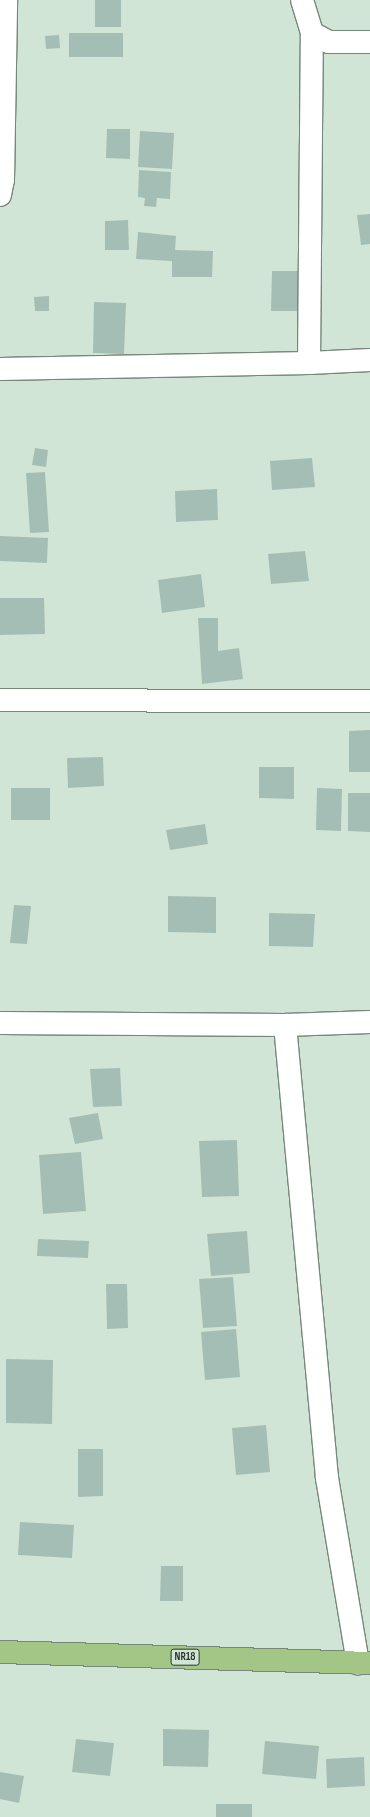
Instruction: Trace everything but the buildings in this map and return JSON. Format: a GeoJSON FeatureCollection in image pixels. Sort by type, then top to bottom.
{"type":"FeatureCollection","features":[{"type":"Feature","properties":{"kind":"main road","name":"NR18"},"geometry":{"type":"LineString","coordinates":[[0,1652],[364,1663]]}},
{"type":"Feature","properties":{"kind":"street"},"geometry":{"type":"LineString","coordinates":[[0,195],[3,180],[6,0]]}},
{"type":"Feature","properties":{"kind":"street"},"geometry":{"type":"LineString","coordinates":[[302,0],[312,32],[309,363]]}},
{"type":"Feature","properties":{"kind":"street"},"geometry":{"type":"LineString","coordinates":[[312,32],[329,42],[370,42]]}},
{"type":"Feature","properties":{"kind":"street"},"geometry":{"type":"LineString","coordinates":[[0,369],[309,363],[370,360]]}},
{"type":"Feature","properties":{"kind":"street"},"geometry":{"type":"LineString","coordinates":[[0,700],[370,701]]}},
{"type":"Feature","properties":{"kind":"street"},"geometry":{"type":"LineString","coordinates":[[0,1023],[285,1025],[370,1022]]}},
{"type":"Feature","properties":{"kind":"street"},"geometry":{"type":"LineString","coordinates":[[285,1025],[327,1478],[364,1663]]}}]}
